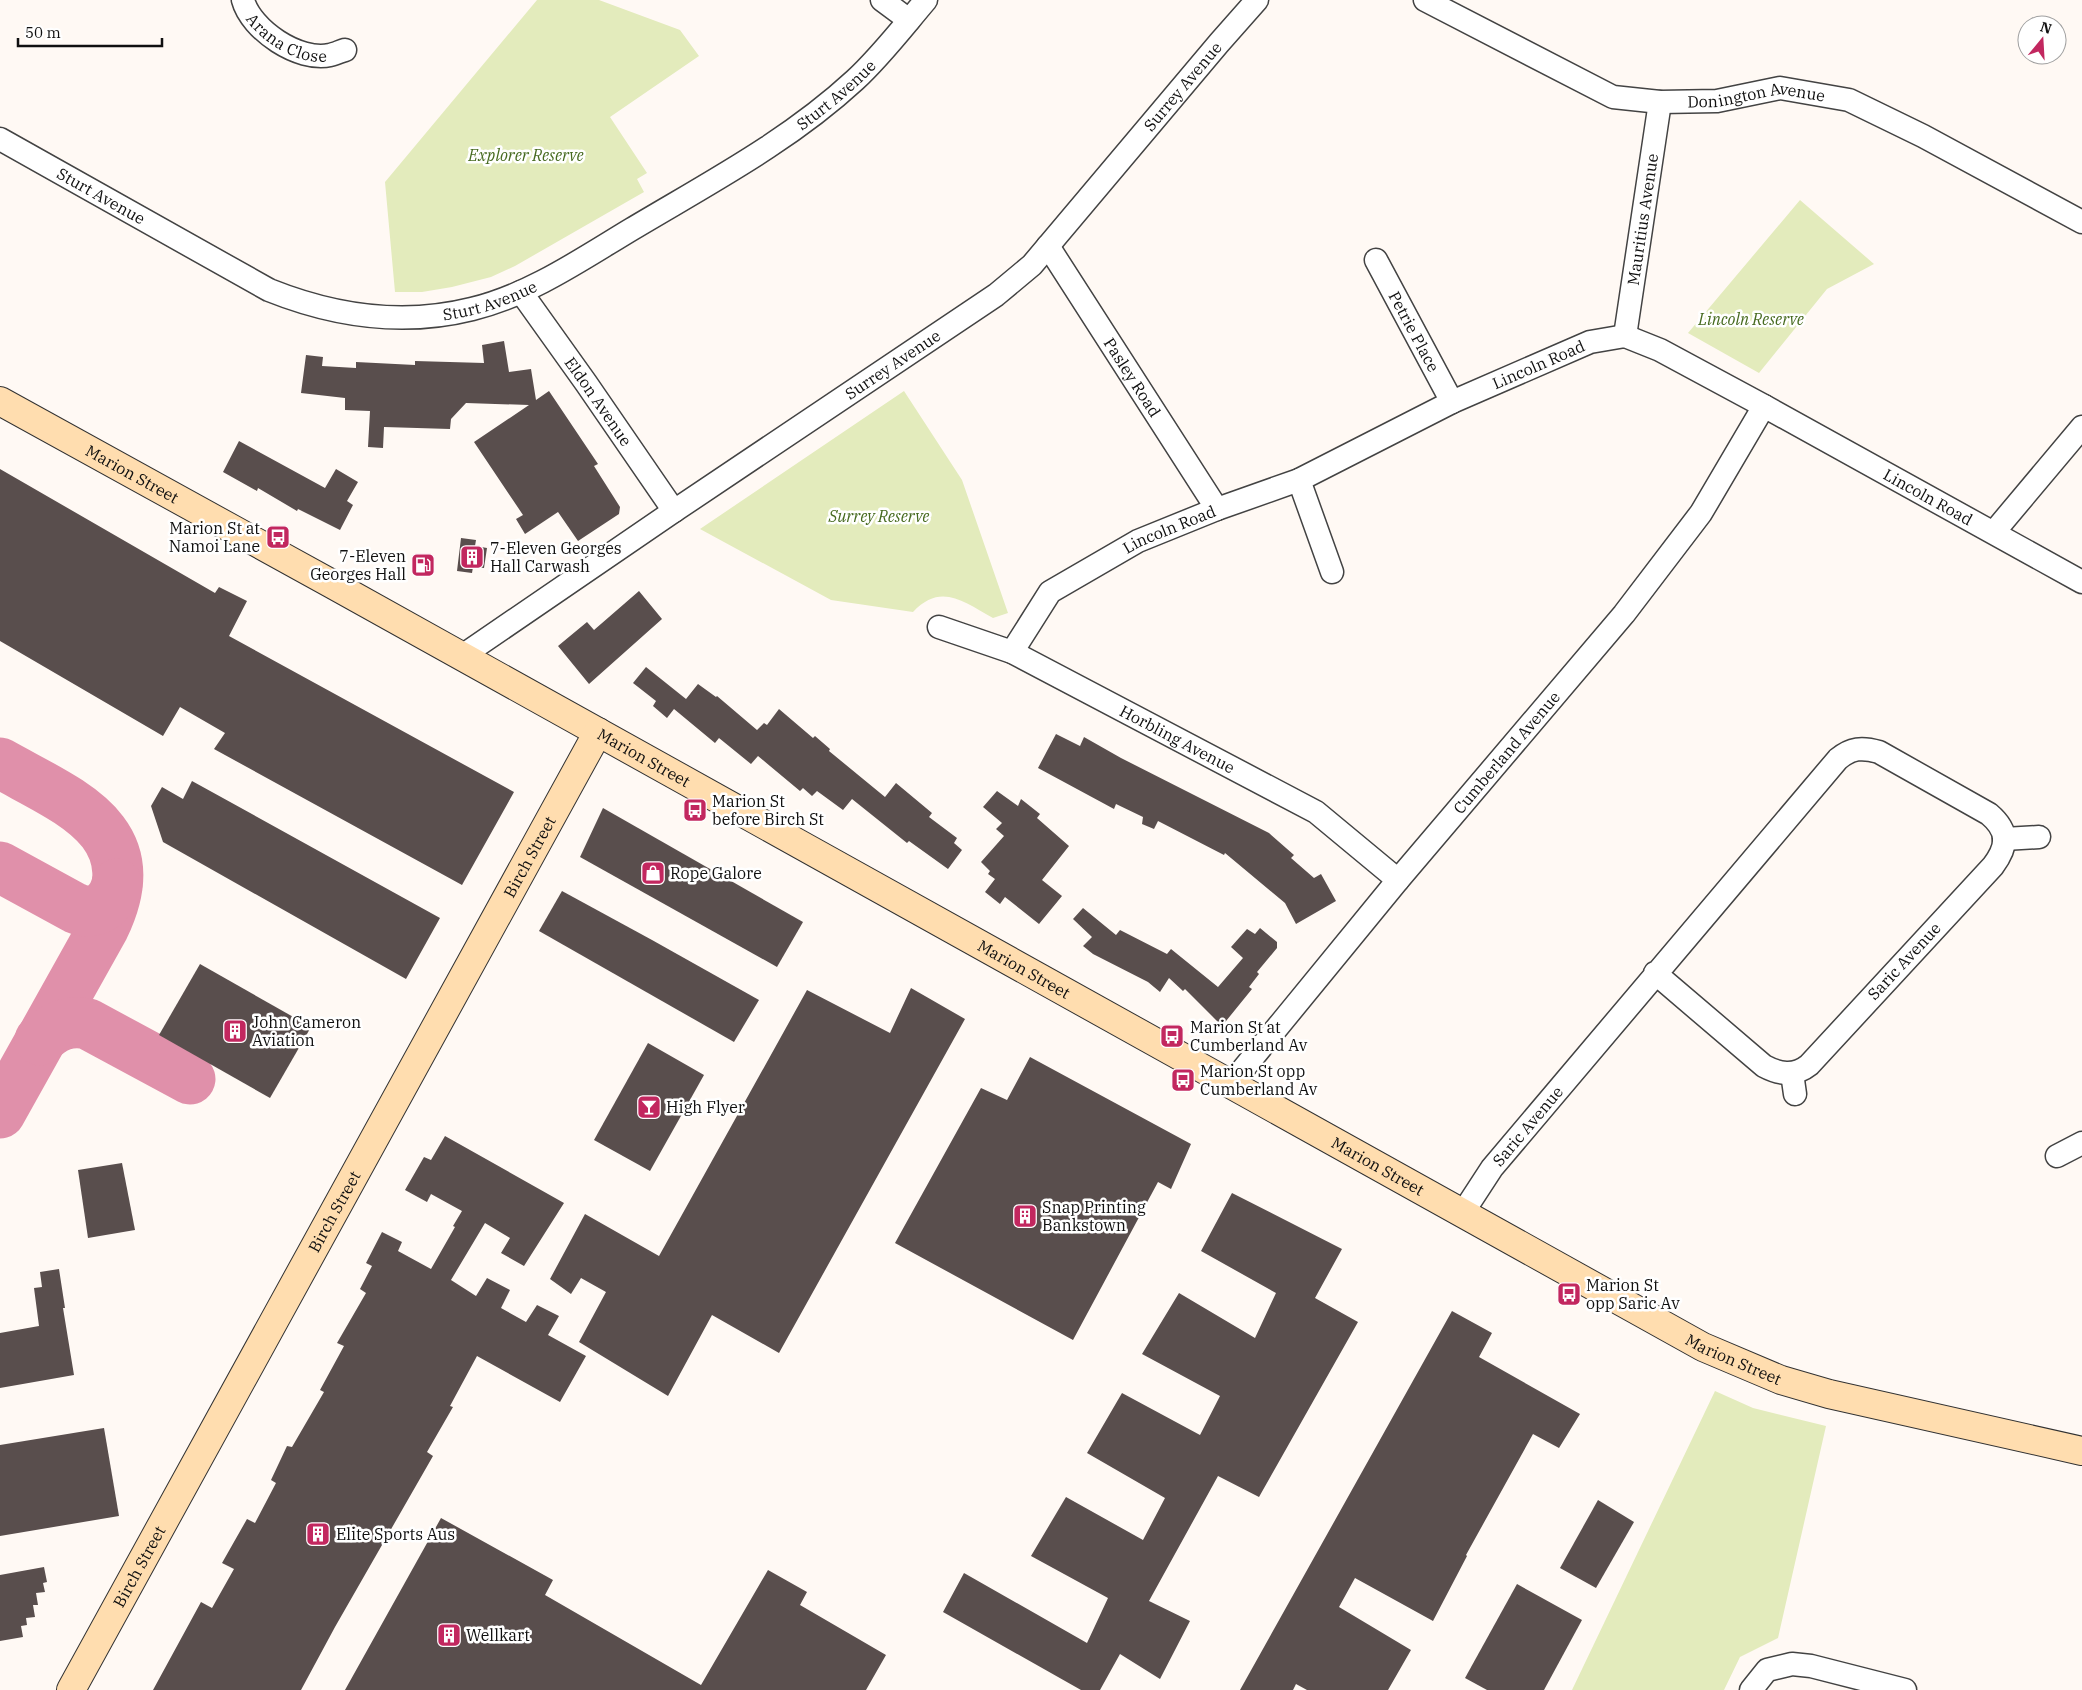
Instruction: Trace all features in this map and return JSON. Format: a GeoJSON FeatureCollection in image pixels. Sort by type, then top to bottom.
{"type":"FeatureCollection","features":[{"type":"Feature","properties":{"kind":"main road","name":"Marion Street"},"geometry":{"type":"LineString","coordinates":[[0,401],[1703,1347],[1781,1380],[1899,1411],[2082,1452]]}},
{"type":"Feature","properties":{"kind":"main road","name":"Birch Street"},"geometry":{"type":"LineString","coordinates":[[71,1690],[598,732]]}},
{"type":"Feature","properties":{"kind":"street","name":"Arana Close"},"geometry":{"type":"LineString","coordinates":[[243,0],[249,14],[264,32],[291,47],[316,55],[330,55],[345,50]]}},
{"type":"Feature","properties":{"kind":"street"},"geometry":{"type":"LineString","coordinates":[[882,0],[909,20]]}},
{"type":"Feature","properties":{"kind":"street","name":"Sturt Avenue"},"geometry":{"type":"LineString","coordinates":[[0,139],[270,290],[318,308],[360,315],[407,318],[470,309],[506,299],[598,250],[774,143],[855,80],[926,0]]}},
{"type":"Feature","properties":{"kind":"street","name":"Surrey Avenue"},"geometry":{"type":"LineString","coordinates":[[462,656],[674,511],[996,296],[1032,265],[1257,0]]}},
{"type":"Feature","properties":{"kind":"street","name":"Donington Avenue"},"geometry":{"type":"LineString","coordinates":[[1425,0],[1613,97],[1660,102],[1717,101],[1780,88],[1850,100],[1923,136],[2082,222]]}},
{"type":"Feature","properties":{"kind":"street","name":"Mauritius Avenue"},"geometry":{"type":"LineString","coordinates":[[1625,336],[1660,102]]}},
{"type":"Feature","properties":{"kind":"street","name":"Pasley Road"},"geometry":{"type":"LineString","coordinates":[[1048,246],[1217,509]]}},
{"type":"Feature","properties":{"kind":"street","name":"Petrie Place"},"geometry":{"type":"LineString","coordinates":[[1376,260],[1452,402]]}},
{"type":"Feature","properties":{"kind":"street","name":"Eldon Avenue"},"geometry":{"type":"LineString","coordinates":[[521,292],[674,511]]}},
{"type":"Feature","properties":{"kind":"street","name":"Lincoln Road"},"geometry":{"type":"LineString","coordinates":[[1012,652],[1050,592],[1138,541],[1217,509],[1299,480],[1452,402],[1590,342],[1625,336],[1660,350],[2082,582]]}},
{"type":"Feature","properties":{"kind":"street","name":"Cumberland Avenue"},"geometry":{"type":"LineString","coordinates":[[1231,1084],[1398,880],[1630,606],[1701,513],[1764,406]]}},
{"type":"Feature","properties":{"kind":"street"},"geometry":{"type":"LineString","coordinates":[[1994,532],[2082,427]]}},
{"type":"Feature","properties":{"kind":"street"},"geometry":{"type":"LineString","coordinates":[[1299,480],[1332,572]]}},
{"type":"Feature","properties":{"kind":"street","name":"Horbling Avenue"},"geometry":{"type":"LineString","coordinates":[[939,627],[1012,652],[1316,812],[1398,880]]}},
{"type":"Feature","properties":{"kind":"street","name":"Saric Avenue"},"geometry":{"type":"LineString","coordinates":[[1462,1214],[1492,1168],[1655,973],[1838,759],[1852,739],[1879,752],[1989,814],[1998,822],[2002,829],[2004,846],[2000,857],[1993,866],[1808,1065],[1799,1072],[1794,1084],[1777,1072],[1764,1066],[1655,973]]}},
{"type":"Feature","properties":{"kind":"street"},"geometry":{"type":"LineString","coordinates":[[2004,839],[2039,837]]}},
{"type":"Feature","properties":{"kind":"street"},"geometry":{"type":"LineString","coordinates":[[2057,1156],[2082,1143]]}},
{"type":"Feature","properties":{"kind":"street"},"geometry":{"type":"LineString","coordinates":[[1751,1690],[1767,1670],[1792,1664],[1812,1666],[1905,1690]]}},
{"type":"Feature","properties":{"kind":"green space","name":"Explorer Reserve"},"geometry":{"type":"Polygon","coordinates":[[[537,0],[599,0],[680,30],[699,56],[610,117],[647,173],[637,179],[644,192],[515,266],[491,277],[422,292],[395,292],[385,182],[537,0]]]}},
{"type":"Feature","properties":{"kind":"green space","name":"Lincoln Reserve"},"geometry":{"type":"Polygon","coordinates":[[[1800,200],[1874,264],[1827,289],[1759,373],[1688,333],[1800,200]]]}},
{"type":"Feature","properties":{"kind":"green space","name":"Surrey Reserve"},"geometry":{"type":"Polygon","coordinates":[[[904,391],[962,480],[1008,613],[993,618],[962,601],[943,596],[923,603],[913,612],[831,600],[700,529],[904,391]]]}},
{"type":"Feature","properties":{"kind":"green space"},"geometry":{"type":"Polygon","coordinates":[[[1715,1391],[1753,1408],[1826,1426],[1778,1638],[1740,1657],[1724,1690],[1572,1690],[1715,1391]]]}},
{"type":"Feature","properties":{"kind":"building"},"geometry":{"type":"Polygon","coordinates":[[[504,341],[509,372],[531,369],[536,400],[549,391],[598,464],[594,466],[620,507],[619,514],[578,541],[558,512],[525,534],[516,519],[523,515],[474,442],[529,405],[466,403],[451,419],[450,429],[384,427],[383,448],[368,447],[370,411],[345,410],[345,398],[301,393],[306,355],[323,357],[322,366],[356,368],[356,362],[415,365],[415,361],[484,363],[482,345],[504,341]]]}},
{"type":"Feature","properties":{"kind":"building"},"geometry":{"type":"Polygon","coordinates":[[[239,441],[325,488],[336,469],[358,482],[347,501],[353,505],[340,530],[298,509],[297,511],[258,488],[257,491],[223,472],[239,441]]]}},
{"type":"Feature","properties":{"kind":"building"},"geometry":{"type":"Polygon","coordinates":[[[0,469],[215,593],[219,587],[247,601],[229,636],[514,792],[462,885],[214,749],[225,733],[180,707],[163,736],[0,641],[0,469]]]}},
{"type":"Feature","properties":{"kind":"building","name":"7-Eleven Georges Hall Carwash"},"geometry":{"type":"Polygon","coordinates":[[[461,538],[476,540],[475,546],[487,548],[484,568],[473,567],[472,573],[457,571],[461,538]]]}},
{"type":"Feature","properties":{"kind":"building"},"geometry":{"type":"Polygon","coordinates":[[[639,591],[662,619],[589,684],[558,646],[587,622],[594,630],[639,591]]]}},
{"type":"Feature","properties":{"kind":"building"},"geometry":{"type":"Polygon","coordinates":[[[646,667],[686,699],[698,684],[717,696],[757,730],[764,723],[767,725],[779,709],[813,738],[815,736],[830,749],[829,751],[885,797],[896,783],[932,813],[929,817],[957,838],[954,843],[962,850],[948,869],[909,841],[907,843],[852,799],[843,810],[817,791],[812,796],[803,788],[800,791],[758,756],[751,764],[719,738],[715,743],[674,709],[667,718],[653,706],[656,701],[633,683],[646,667]]]}},
{"type":"Feature","properties":{"kind":"building"},"geometry":{"type":"Polygon","coordinates":[[[1056,734],[1080,746],[1084,737],[1121,758],[1269,833],[1294,855],[1291,858],[1314,878],[1321,874],[1336,901],[1296,924],[1285,903],[1225,853],[1224,855],[1158,821],[1154,829],[1142,824],[1143,817],[1116,804],[1114,809],[1038,768],[1056,734]]]}},
{"type":"Feature","properties":{"kind":"building"},"geometry":{"type":"Polygon","coordinates":[[[192,781],[440,918],[406,979],[163,842],[151,806],[162,787],[183,799],[192,781]]]}},
{"type":"Feature","properties":{"kind":"building"},"geometry":{"type":"Polygon","coordinates":[[[997,791],[1018,806],[1021,799],[1040,814],[1037,818],[1069,846],[1042,880],[1062,896],[1039,924],[1005,897],[1000,904],[985,892],[995,879],[988,874],[990,871],[981,862],[1004,836],[996,829],[1002,823],[983,807],[997,791]]]}},
{"type":"Feature","properties":{"kind":"building"},"geometry":{"type":"Polygon","coordinates":[[[603,808],[803,922],[777,967],[580,857],[603,808]]]}},
{"type":"Feature","properties":{"kind":"building"},"geometry":{"type":"Polygon","coordinates":[[[562,891],[759,1000],[734,1042],[539,931],[562,891]]]}},
{"type":"Feature","properties":{"kind":"building"},"geometry":{"type":"Polygon","coordinates":[[[1083,908],[1116,935],[1120,930],[1167,954],[1171,949],[1218,987],[1243,958],[1231,947],[1247,929],[1255,934],[1260,928],[1277,942],[1277,948],[1257,972],[1259,974],[1249,987],[1252,989],[1222,1026],[1185,989],[1183,991],[1169,978],[1160,992],[1148,982],[1093,954],[1083,946],[1092,937],[1073,919],[1083,908]]]}},
{"type":"Feature","properties":{"kind":"building","name":"John Cameron Aviation"},"geometry":{"type":"Polygon","coordinates":[[[200,964],[311,1027],[270,1098],[159,1035],[200,964]]]}},
{"type":"Feature","properties":{"kind":"building"},"geometry":{"type":"Polygon","coordinates":[[[911,988],[965,1019],[779,1353],[712,1315],[668,1396],[579,1342],[606,1292],[581,1278],[571,1294],[550,1279],[585,1214],[659,1256],[807,990],[890,1033],[911,988]]]}},
{"type":"Feature","properties":{"kind":"building","name":"High Flyer"},"geometry":{"type":"Polygon","coordinates":[[[648,1043],[704,1075],[650,1171],[594,1140],[648,1043]]]}},
{"type":"Feature","properties":{"kind":"building","name":"Snap Printing Bankstown"},"geometry":{"type":"Polygon","coordinates":[[[1030,1057],[1191,1144],[1171,1189],[1158,1182],[1073,1340],[895,1243],[981,1088],[1007,1100],[1030,1057]]]}},
{"type":"Feature","properties":{"kind":"building"},"geometry":{"type":"Polygon","coordinates":[[[445,1136],[564,1203],[524,1266],[501,1253],[510,1238],[485,1223],[451,1280],[476,1296],[487,1278],[510,1290],[501,1308],[526,1322],[537,1305],[559,1316],[548,1335],[586,1356],[560,1402],[477,1356],[450,1406],[453,1407],[427,1452],[433,1456],[301,1690],[153,1690],[201,1602],[212,1608],[234,1569],[222,1563],[247,1519],[255,1523],[276,1483],[271,1480],[287,1446],[292,1447],[324,1392],[320,1390],[344,1346],[337,1343],[366,1293],[360,1289],[372,1266],[366,1263],[382,1232],[402,1242],[398,1251],[431,1269],[455,1227],[453,1226],[462,1211],[431,1194],[427,1202],[405,1190],[424,1157],[431,1160],[445,1136]]]}},
{"type":"Feature","properties":{"kind":"building"},"geometry":{"type":"Polygon","coordinates":[[[122,1163],[135,1230],[88,1238],[78,1170],[122,1163]]]}},
{"type":"Feature","properties":{"kind":"building"},"geometry":{"type":"Polygon","coordinates":[[[1232,1193],[1342,1249],[1315,1298],[1358,1322],[1259,1497],[1218,1476],[1149,1601],[1190,1621],[1160,1679],[1120,1654],[1100,1690],[1081,1690],[943,1612],[964,1573],[1087,1643],[1108,1598],[1031,1556],[1066,1497],[1143,1540],[1165,1498],[1087,1453],[1122,1393],[1200,1435],[1220,1396],[1142,1354],[1179,1293],[1255,1338],[1276,1293],[1201,1251],[1232,1193]]]}},
{"type":"Feature","properties":{"kind":"building"},"geometry":{"type":"Polygon","coordinates":[[[59,1269],[65,1308],[63,1308],[74,1375],[0,1388],[0,1333],[39,1326],[34,1288],[42,1287],[40,1272],[59,1269]]]}},
{"type":"Feature","properties":{"kind":"building"},"geometry":{"type":"Polygon","coordinates":[[[1452,1311],[1492,1333],[1479,1357],[1580,1414],[1559,1448],[1533,1434],[1466,1555],[1433,1621],[1355,1578],[1339,1607],[1411,1650],[1388,1690],[1307,1690],[1296,1684],[1293,1690],[1240,1690],[1452,1311]]]}},
{"type":"Feature","properties":{"kind":"building"},"geometry":{"type":"Polygon","coordinates":[[[104,1428],[119,1516],[0,1536],[0,1445],[104,1428]]]}},
{"type":"Feature","properties":{"kind":"building"},"geometry":{"type":"Polygon","coordinates":[[[1598,1500],[1634,1522],[1596,1588],[1560,1568],[1598,1500]]]}},
{"type":"Feature","properties":{"kind":"building"},"geometry":{"type":"Polygon","coordinates":[[[441,1518],[553,1580],[545,1595],[701,1685],[768,1570],[807,1592],[800,1605],[886,1655],[866,1690],[345,1690],[441,1518]]]}},
{"type":"Feature","properties":{"kind":"building"},"geometry":{"type":"Polygon","coordinates":[[[44,1567],[47,1582],[43,1583],[45,1592],[36,1593],[38,1605],[33,1605],[35,1617],[26,1618],[27,1625],[21,1626],[23,1637],[0,1641],[0,1575],[44,1567]]]}},
{"type":"Feature","properties":{"kind":"building"},"geometry":{"type":"Polygon","coordinates":[[[1517,1584],[1582,1620],[1544,1690],[1487,1690],[1465,1678],[1517,1584]]]}},
{"type":"Feature","properties":{"kind":"taxiway"},"geometry":{"type":"LineString","coordinates":[[0,763],[52,791],[76,806],[96,823],[110,843],[117,866],[116,894],[104,927],[0,1113]]}},
{"type":"Feature","properties":{"kind":"taxiway"},"geometry":{"type":"LineString","coordinates":[[0,867],[75,908],[83,910],[90,911],[102,907],[115,891],[117,884]]}},
{"type":"Feature","properties":{"kind":"taxiway"},"geometry":{"type":"LineString","coordinates":[[40,1040],[62,1025],[74,1023],[88,1024],[190,1079]]}},
{"type":"Feature","properties":{"kind":"place","name":"Marion St at Namoi Lane"},"geometry":{"type":"Point","coordinates":[278,537]}},
{"type":"Feature","properties":{"kind":"place","name":"7-Eleven Georges Hall Carwash"},"geometry":{"type":"Point","coordinates":[472,557]}},
{"type":"Feature","properties":{"kind":"place","name":"7-Eleven Georges Hall"},"geometry":{"type":"Point","coordinates":[423,565]}},
{"type":"Feature","properties":{"kind":"place","name":"Marion St before Birch St"},"geometry":{"type":"Point","coordinates":[695,810]}},
{"type":"Feature","properties":{"kind":"place","name":"Rope Galore"},"geometry":{"type":"Point","coordinates":[653,873]}},
{"type":"Feature","properties":{"kind":"place","name":"John Cameron Aviation"},"geometry":{"type":"Point","coordinates":[235,1031]}},
{"type":"Feature","properties":{"kind":"place","name":"Marion St at Cumberland Av"},"geometry":{"type":"Point","coordinates":[1172,1036]}},
{"type":"Feature","properties":{"kind":"place","name":"Marion St opp Cumberland Av"},"geometry":{"type":"Point","coordinates":[1183,1080]}},
{"type":"Feature","properties":{"kind":"place","name":"High Flyer"},"geometry":{"type":"Point","coordinates":[649,1107]}},
{"type":"Feature","properties":{"kind":"place","name":"Snap Printing Bankstown"},"geometry":{"type":"Point","coordinates":[1025,1216]}},
{"type":"Feature","properties":{"kind":"place","name":"Marion St opp Saric Av"},"geometry":{"type":"Point","coordinates":[1569,1294]}},
{"type":"Feature","properties":{"kind":"place","name":"Elite Sports Aus"},"geometry":{"type":"Point","coordinates":[318,1534]}},
{"type":"Feature","properties":{"kind":"place","name":"Wellkart"},"geometry":{"type":"Point","coordinates":[449,1635]}}]}
